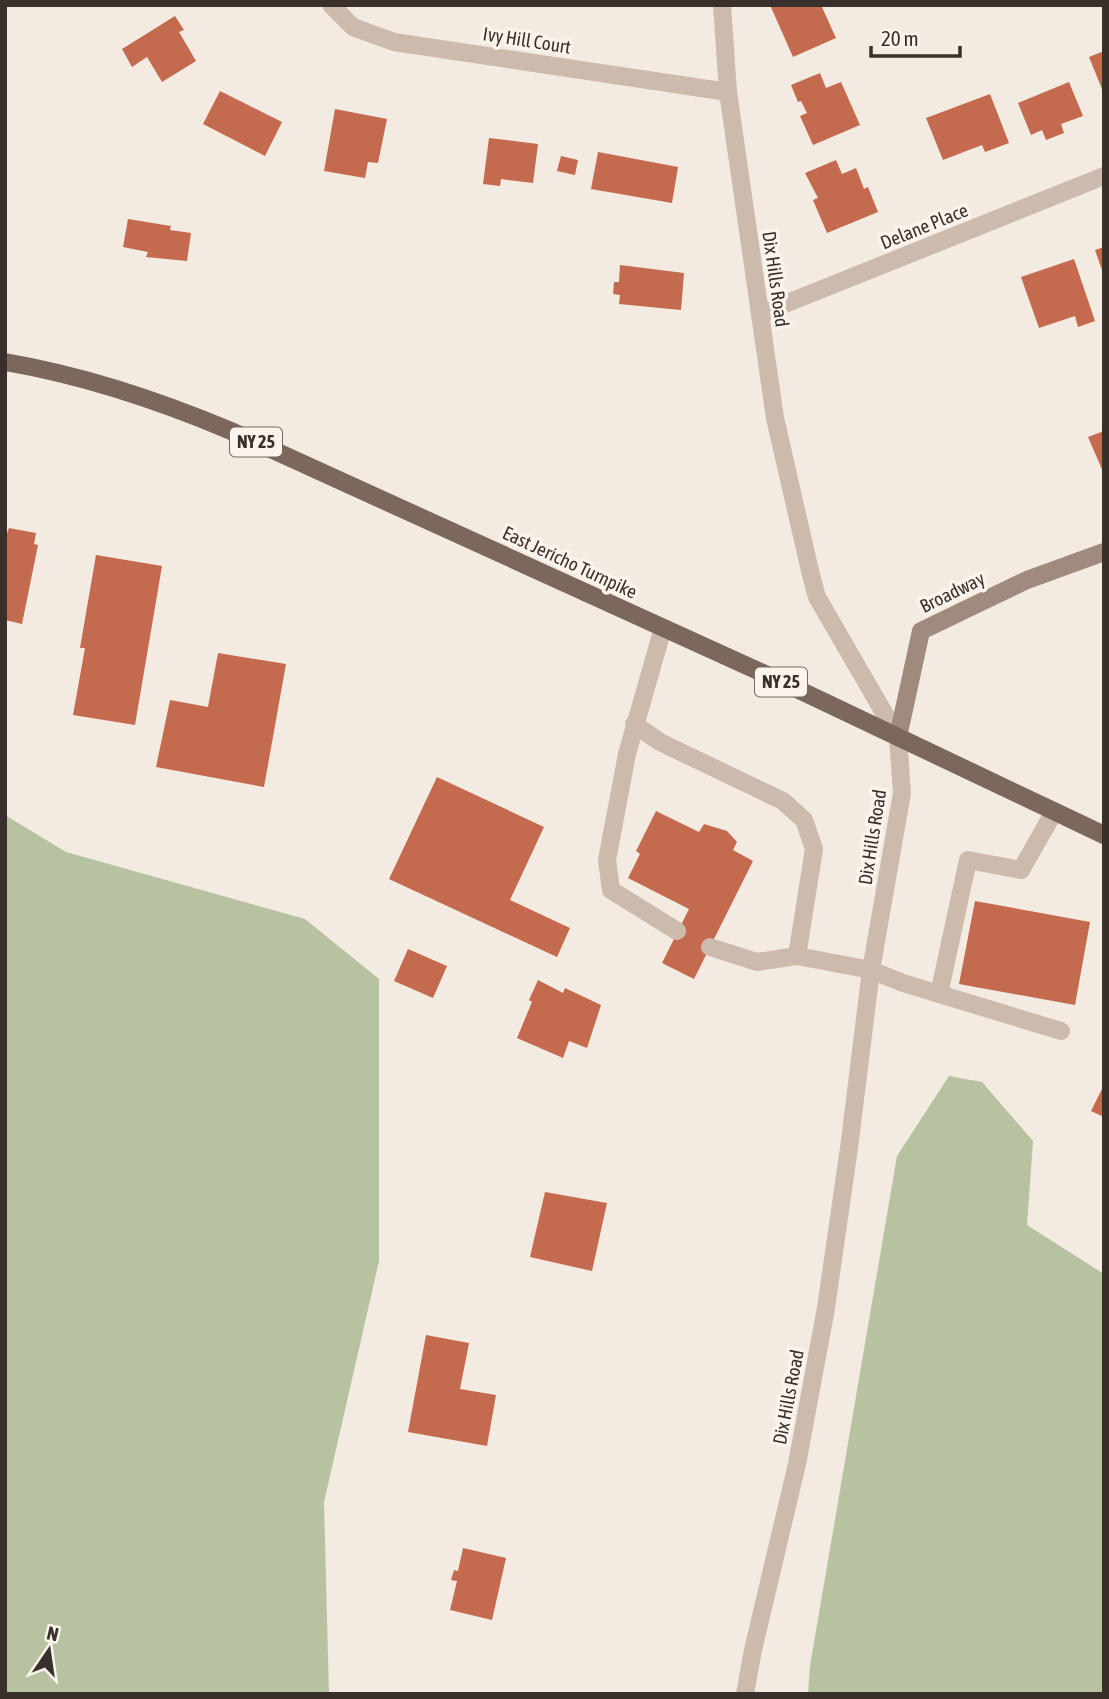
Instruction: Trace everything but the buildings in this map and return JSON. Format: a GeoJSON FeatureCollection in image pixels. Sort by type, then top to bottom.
{"type":"FeatureCollection","features":[{"type":"Feature","properties":{"kind":"main road","name":"East Jericho Turnpike"},"geometry":{"type":"LineString","coordinates":[[5,362],[41,368],[185,412],[425,518],[1104,835]]}},
{"type":"Feature","properties":{"kind":"main road","name":"Broadway"},"geometry":{"type":"LineString","coordinates":[[898,737],[920,631],[1027,580],[1104,552]]}},
{"type":"Feature","properties":{"kind":"street","name":"Ivy Hill Court"},"geometry":{"type":"LineString","coordinates":[[331,5],[354,27],[394,42],[728,92]]}},
{"type":"Feature","properties":{"kind":"street","name":"Dix Hills Road"},"geometry":{"type":"LineString","coordinates":[[722,5],[728,92],[775,418],[817,597],[898,737],[902,793],[871,970],[826,1308],[797,1464],[745,1694]]}},
{"type":"Feature","properties":{"kind":"street","name":"Delane Place"},"geometry":{"type":"LineString","coordinates":[[760,314],[1104,176]]}},
{"type":"Feature","properties":{"kind":"street"},"geometry":{"type":"LineString","coordinates":[[663,628],[635,723],[607,860],[611,890],[677,931]]}},
{"type":"Feature","properties":{"kind":"street"},"geometry":{"type":"LineString","coordinates":[[635,723],[660,742],[783,801],[804,820],[814,849],[797,956]]}},
{"type":"Feature","properties":{"kind":"street"},"geometry":{"type":"LineString","coordinates":[[939,994],[968,860],[1021,870],[1054,812]]}},
{"type":"Feature","properties":{"kind":"street"},"geometry":{"type":"LineString","coordinates":[[710,947],[757,962],[797,956],[871,970],[1061,1031]]}},
{"type":"Feature","properties":{"kind":"green space"},"geometry":{"type":"Polygon","coordinates":[[[5,815],[66,852],[305,919],[379,979],[379,1261],[324,1502],[329,1694],[5,1694],[5,815]]]}},
{"type":"Feature","properties":{"kind":"green space"},"geometry":{"type":"Polygon","coordinates":[[[949,1076],[982,1082],[1033,1141],[1027,1225],[1104,1274],[1104,1694],[808,1694],[810,1666],[897,1156],[949,1076]]]}}]}
